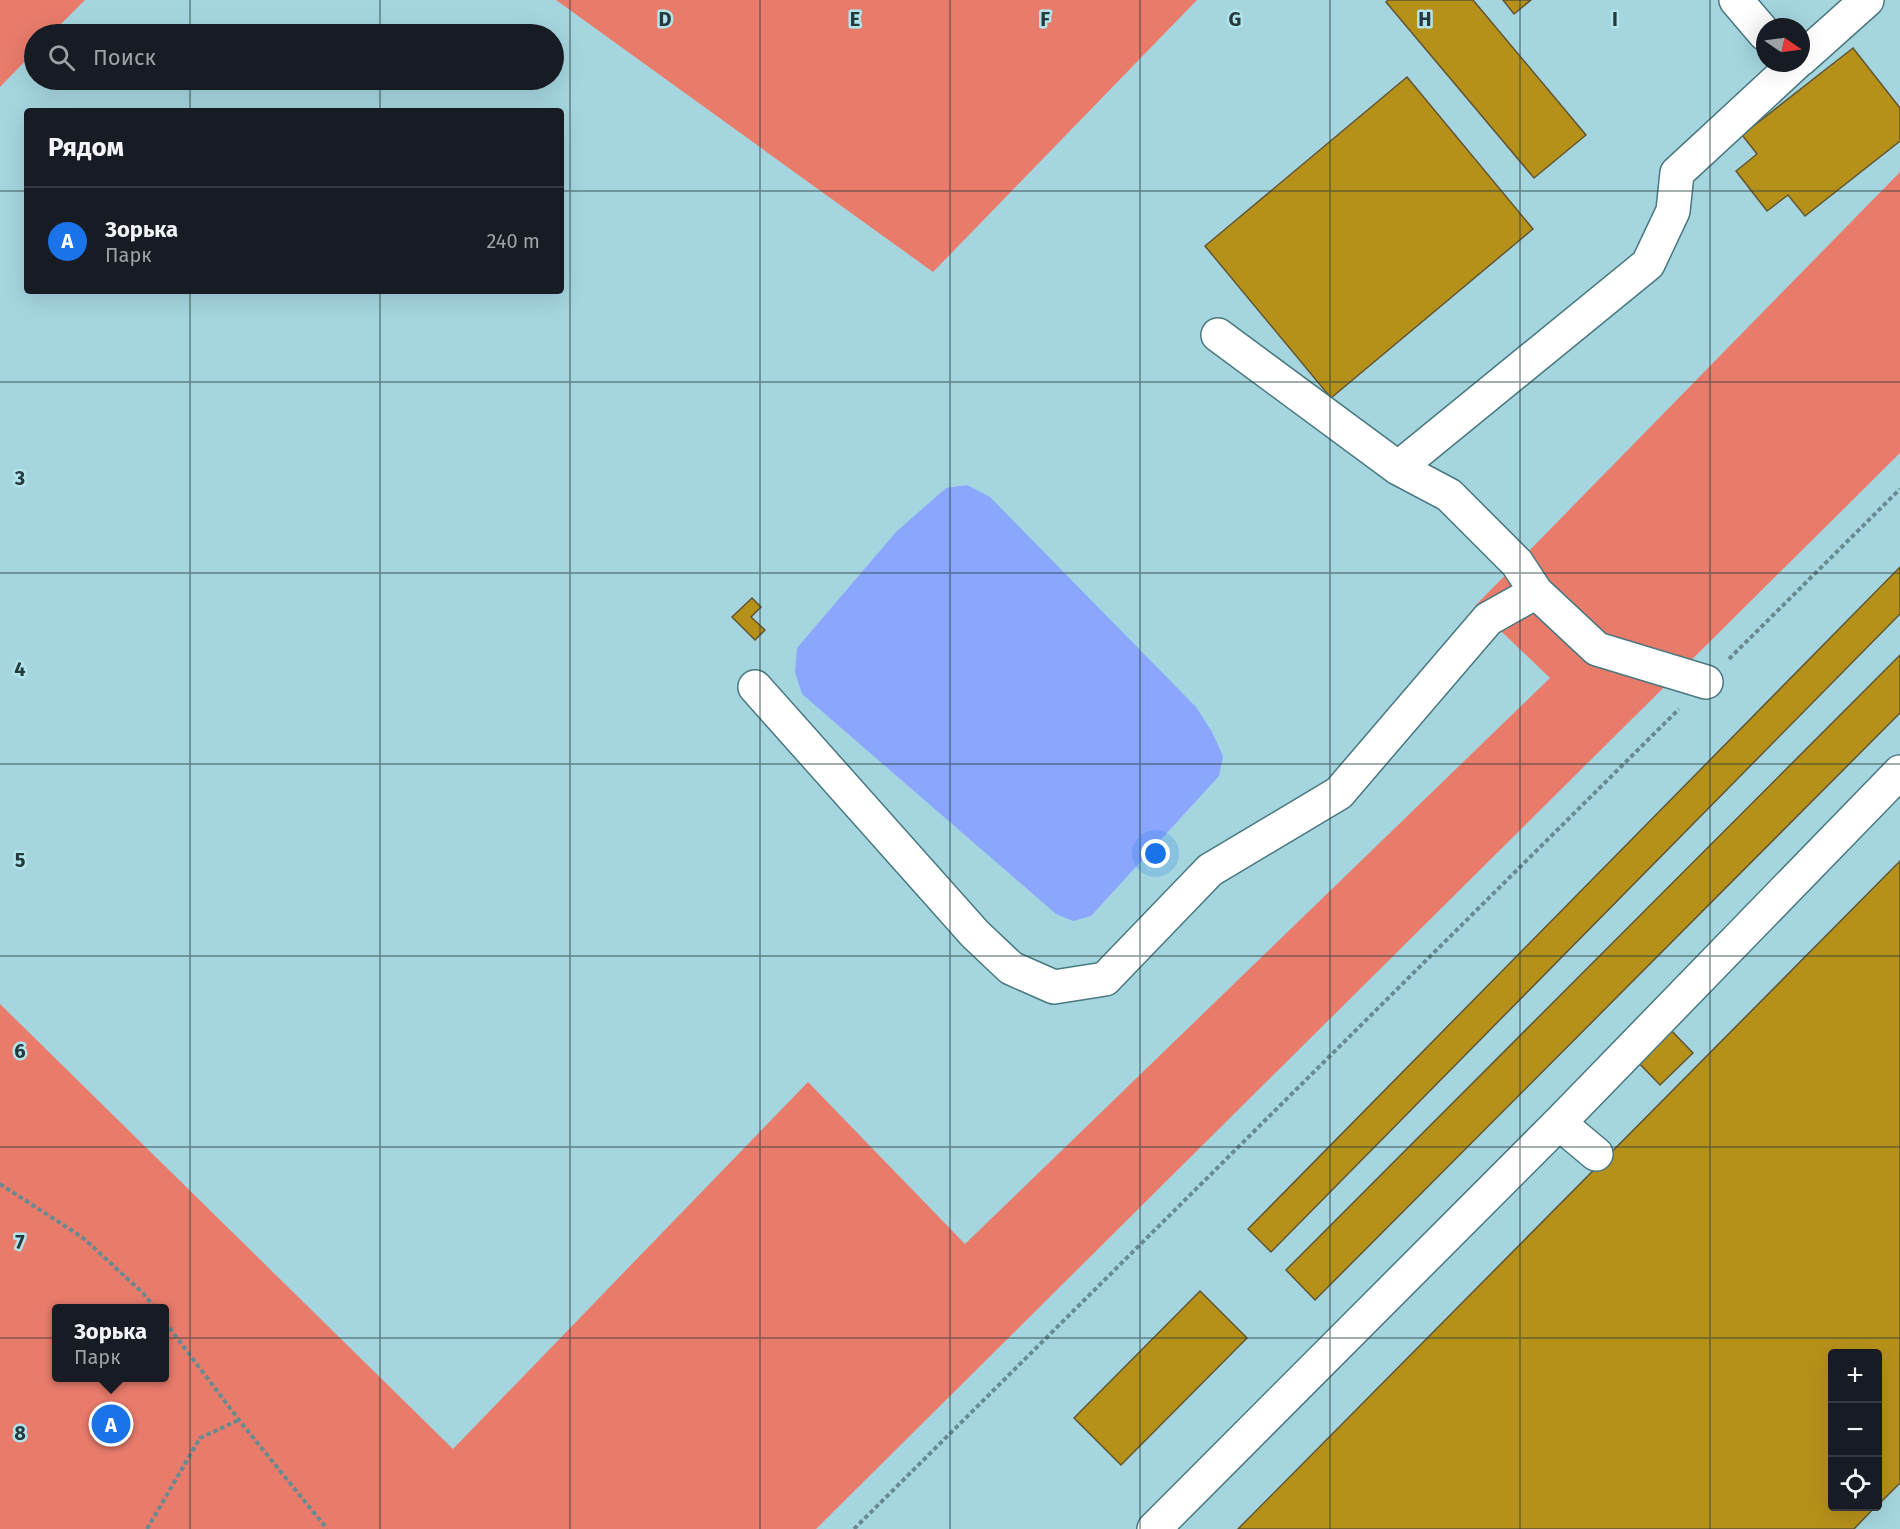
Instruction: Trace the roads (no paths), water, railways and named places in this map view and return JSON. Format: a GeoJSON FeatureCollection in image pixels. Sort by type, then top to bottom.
{"type":"FeatureCollection","features":[{"type":"Feature","properties":{"kind":"lane"},"geometry":{"type":"LineString","coordinates":[[1736,0],[1756,23]]}},
{"type":"Feature","properties":{"kind":"lane"},"geometry":{"type":"LineString","coordinates":[[1810,50],[1867,0]]}},
{"type":"Feature","properties":{"kind":"lane"},"geometry":{"type":"LineString","coordinates":[[1398,468],[1648,264],[1673,212],[1677,173],[1785,72]]}},
{"type":"Feature","properties":{"kind":"lane"},"geometry":{"type":"LineString","coordinates":[[1218,335],[1398,468],[1449,495],[1516,563],[1536,592],[1597,649],[1706,682]]}},
{"type":"Feature","properties":{"kind":"lane"},"geometry":{"type":"LineString","coordinates":[[755,687],[975,934],[1011,968],[1054,987],[1105,979],[1210,870],[1338,793],[1488,619],[1536,592]]}},
{"type":"Feature","properties":{"kind":"lane"},"geometry":{"type":"LineString","coordinates":[[1154,1529],[1558,1122],[1900,772]]}},
{"type":"Feature","properties":{"kind":"lane"},"geometry":{"type":"LineString","coordinates":[[1558,1122],[1596,1154]]}},
{"type":"Feature","properties":{"kind":"water"},"geometry":{"type":"Polygon","coordinates":[[[967,485],[990,497],[1196,707],[1212,732],[1223,756],[1219,776],[1091,916],[1073,921],[1056,914],[802,694],[795,672],[797,648],[896,532],[946,488],[967,485]]]}},
{"type":"Feature","properties":{"kind":"place","name":"Зорька"},"geometry":{"type":"Point","coordinates":[111,1424]}}]}
